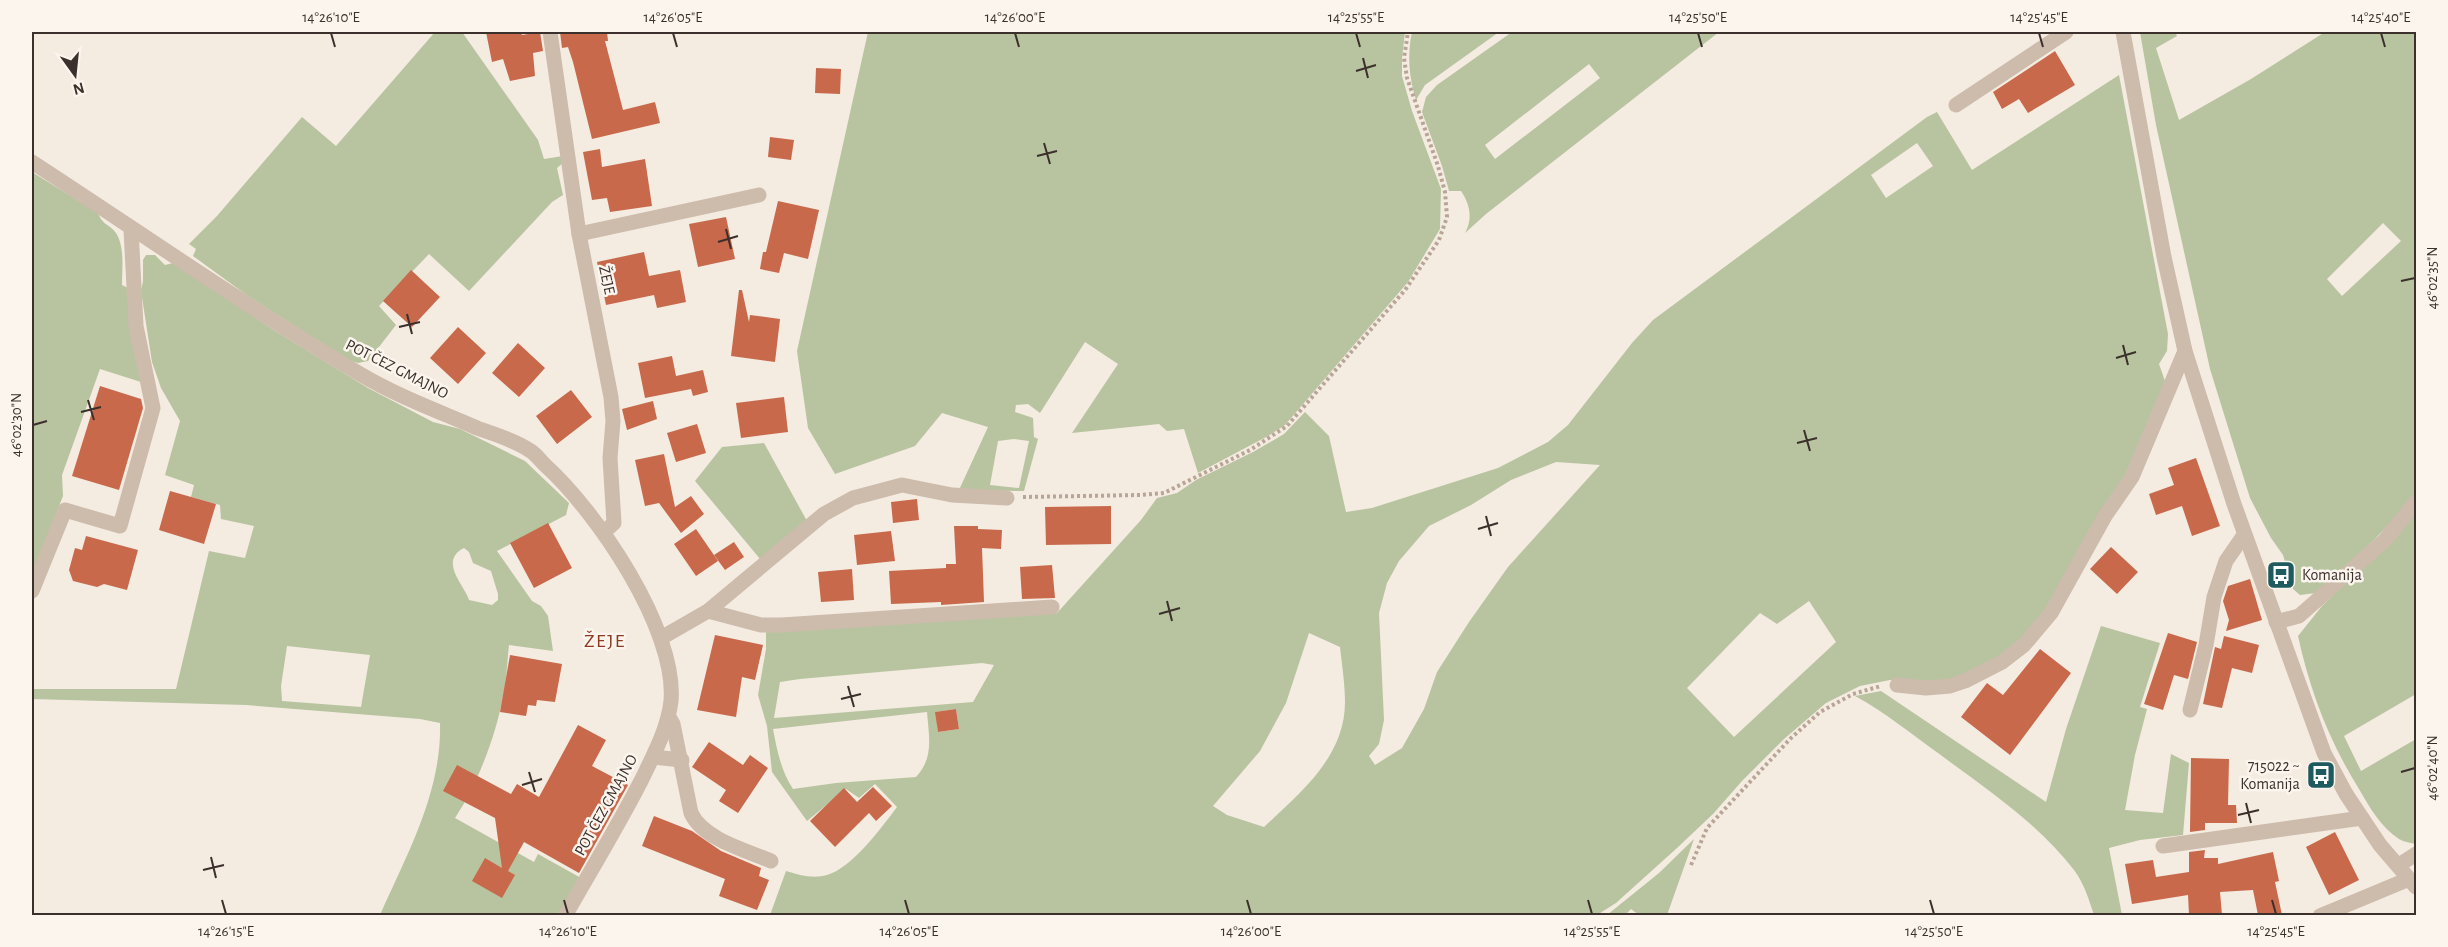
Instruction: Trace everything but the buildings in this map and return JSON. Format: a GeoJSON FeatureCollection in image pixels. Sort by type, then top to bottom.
{"type":"FeatureCollection","features":[{"type":"Feature","properties":{"kind":"street","name":"ŽEJE"},"geometry":{"type":"LineString","coordinates":[[550,32],[579,234],[611,398],[613,421],[610,458],[614,523],[604,532]]}},
{"type":"Feature","properties":{"kind":"street"},"geometry":{"type":"LineString","coordinates":[[1956,105],[2066,32]]}},
{"type":"Feature","properties":{"kind":"street"},"geometry":{"type":"LineString","coordinates":[[2123,32],[2164,257],[2185,351],[2244,535],[2324,753],[2346,794],[2380,845],[2413,883],[2320,915]]}},
{"type":"Feature","properties":{"kind":"street","name":"POT ČEZ GMAJNO"},"geometry":{"type":"LineString","coordinates":[[32,162],[131,230],[362,375],[428,407],[529,450],[563,481],[604,532],[646,604],[661,638],[671,675],[669,717],[653,757],[624,813],[566,915]]}},
{"type":"Feature","properties":{"kind":"street"},"geometry":{"type":"LineString","coordinates":[[579,234],[759,195]]}},
{"type":"Feature","properties":{"kind":"street"},"geometry":{"type":"LineString","coordinates":[[32,591],[65,510],[120,526],[153,408],[136,326],[131,230]]}},
{"type":"Feature","properties":{"kind":"street"},"geometry":{"type":"LineString","coordinates":[[1896,685],[1926,688],[1957,683],[2002,662],[2024,645],[2051,613],[2105,516],[2132,477],[2185,351]]}},
{"type":"Feature","properties":{"kind":"street"},"geometry":{"type":"LineString","coordinates":[[661,638],[708,611],[824,514],[853,498],[902,485],[952,495],[1007,498]]}},
{"type":"Feature","properties":{"kind":"street"},"geometry":{"type":"LineString","coordinates":[[2276,622],[2299,616],[2385,540],[2416,502]]}},
{"type":"Feature","properties":{"kind":"street"},"geometry":{"type":"LineString","coordinates":[[2190,710],[2206,645],[2214,597],[2226,561],[2244,535]]}},
{"type":"Feature","properties":{"kind":"street"},"geometry":{"type":"LineString","coordinates":[[708,611],[761,625],[782,625],[1052,607]]}},
{"type":"Feature","properties":{"kind":"street"},"geometry":{"type":"LineString","coordinates":[[669,717],[673,724],[682,760],[691,813],[696,823],[707,833],[771,861]]}},
{"type":"Feature","properties":{"kind":"street"},"geometry":{"type":"LineString","coordinates":[[653,757],[682,760]]}},
{"type":"Feature","properties":{"kind":"street"},"geometry":{"type":"LineString","coordinates":[[2163,846],[2362,818]]}},
{"type":"Feature","properties":{"kind":"street"},"geometry":{"type":"LineString","coordinates":[[2399,866],[2416,854]]}},
{"type":"Feature","properties":{"kind":"path"},"geometry":{"type":"LineString","coordinates":[[1007,498],[1164,493],[1270,438],[1287,426],[1303,409],[1419,273],[1439,240],[1447,217],[1445,192],[1438,166],[1407,78],[1404,58],[1408,32]]}},
{"type":"Feature","properties":{"kind":"path"},"geometry":{"type":"LineString","coordinates":[[1691,865],[1707,828],[1791,738],[1820,712],[1853,694],[1878,686],[1896,685]]}},
{"type":"Feature","properties":{"kind":"green space"},"geometry":{"type":"Polygon","coordinates":[[[435,32],[462,32],[538,140],[544,159],[563,156],[564,162],[557,168],[563,195],[552,202],[469,291],[429,254],[379,306],[396,325],[368,361],[358,363],[348,360],[248,296],[193,256],[196,249],[189,244],[217,216],[302,117],[336,146],[435,32]]]}},
{"type":"Feature","properties":{"kind":"green space"},"geometry":{"type":"Polygon","coordinates":[[[868,32],[1405,32],[1402,76],[1412,111],[1441,189],[1440,229],[1408,282],[1285,425],[1198,473],[1184,429],[1167,431],[1159,424],[1072,433],[1118,364],[1085,342],[1040,413],[1028,404],[1016,405],[1015,412],[1033,418],[1034,437],[1038,439],[1024,491],[959,490],[988,427],[942,413],[915,446],[835,474],[808,428],[797,351],[868,32]],[[1014,439],[998,441],[990,485],[1019,488],[1029,441],[1014,439]]]}},
{"type":"Feature","properties":{"kind":"green space"},"geometry":{"type":"Polygon","coordinates":[[[1412,32],[1499,32],[1425,85],[1416,100],[1410,66],[1412,32]]]}},
{"type":"Feature","properties":{"kind":"green space"},"geometry":{"type":"Polygon","coordinates":[[[1512,32],[1719,32],[1486,214],[1465,233],[1470,217],[1467,201],[1461,191],[1449,191],[1422,112],[1426,97],[1437,85],[1512,32]],[[1589,64],[1485,145],[1495,159],[1600,78],[1589,64]]]}},
{"type":"Feature","properties":{"kind":"green space"},"geometry":{"type":"Polygon","coordinates":[[[2140,32],[2175,32],[2177,36],[2156,48],[2179,120],[2251,79],[2325,32],[2416,32],[2416,496],[2374,540],[2316,593],[2300,595],[2293,589],[2283,555],[2271,538],[2250,498],[2210,369],[2156,125],[2140,32]],[[2383,223],[2327,279],[2342,296],[2401,241],[2383,223]]]}},
{"type":"Feature","properties":{"kind":"green space"},"geometry":{"type":"Polygon","coordinates":[[[2119,75],[2168,334],[2167,351],[2159,364],[2165,381],[2124,478],[2048,607],[2020,640],[1999,658],[1953,680],[1927,682],[1890,680],[1860,686],[1826,703],[1784,739],[1713,814],[1677,848],[1616,903],[1597,915],[770,915],[786,871],[817,877],[837,871],[866,846],[897,807],[875,784],[859,798],[846,789],[807,821],[772,772],[767,726],[758,695],[766,649],[766,630],[1057,613],[1141,520],[1157,498],[1177,493],[1196,480],[1284,434],[1305,412],[1329,436],[1346,512],[1372,508],[1498,468],[1548,442],[1568,425],[1632,343],[1653,320],[1927,117],[1937,112],[1972,170],[2119,75]],[[1917,143],[1871,175],[1886,198],[1933,166],[1917,143]],[[1556,462],[1511,480],[1471,505],[1429,526],[1399,561],[1387,583],[1379,613],[1384,720],[1379,744],[1369,756],[1375,765],[1402,748],[1424,709],[1437,672],[1508,567],[1600,465],[1556,462]],[[1809,601],[1777,624],[1760,613],[1687,688],[1734,737],[1836,642],[1809,601]],[[1309,633],[1286,703],[1260,751],[1213,806],[1227,815],[1264,827],[1318,772],[1329,757],[1337,740],[1343,722],[1345,702],[1340,647],[1309,633]],[[982,663],[780,682],[774,718],[973,702],[994,665],[982,663]],[[956,709],[936,712],[938,732],[959,729],[956,709]],[[927,712],[773,729],[782,768],[793,789],[916,777],[922,770],[928,755],[927,712]]]}},
{"type":"Feature","properties":{"kind":"green space"},"geometry":{"type":"Polygon","coordinates":[[[32,172],[98,213],[116,233],[122,251],[122,285],[128,288],[141,382],[100,369],[62,475],[63,496],[32,574],[32,172]]]}},
{"type":"Feature","properties":{"kind":"green space"},"geometry":{"type":"Polygon","coordinates":[[[146,255],[155,255],[165,265],[173,263],[274,330],[368,388],[433,422],[460,429],[525,461],[569,503],[566,515],[497,551],[532,601],[541,606],[548,616],[553,651],[509,645],[505,684],[496,727],[485,760],[455,818],[534,862],[538,854],[581,878],[557,915],[380,915],[411,846],[429,798],[439,749],[440,723],[420,719],[246,705],[32,699],[32,689],[176,689],[209,551],[245,558],[254,526],[221,519],[220,505],[191,497],[194,485],[165,475],[180,421],[161,388],[152,362],[141,291],[143,260],[146,255]],[[464,548],[453,560],[455,574],[469,600],[492,605],[498,600],[498,594],[491,571],[473,563],[469,552],[464,548]],[[287,646],[281,686],[282,701],[361,707],[370,655],[287,646]]]}},
{"type":"Feature","properties":{"kind":"green space"},"geometry":{"type":"Polygon","coordinates":[[[764,443],[807,521],[761,560],[695,481],[722,447],[764,443]]]}},
{"type":"Feature","properties":{"kind":"green space"},"geometry":{"type":"Polygon","coordinates":[[[2416,513],[2416,694],[2344,736],[2361,771],[2416,739],[2416,844],[2401,840],[2386,828],[2371,810],[2348,771],[2322,715],[2308,676],[2298,636],[2322,606],[2416,513]]]}},
{"type":"Feature","properties":{"kind":"green space"},"geometry":{"type":"Polygon","coordinates":[[[2101,626],[2160,643],[2140,707],[2147,709],[2135,755],[2125,810],[2163,813],[2171,754],[2189,763],[2183,835],[2140,840],[2109,848],[2122,915],[2094,915],[2078,875],[2060,853],[2028,822],[1898,723],[1855,696],[1881,691],[2046,802],[2066,729],[2101,626]]]}},
{"type":"Feature","properties":{"kind":"green space"},"geometry":{"type":"Polygon","coordinates":[[[1694,839],[1667,915],[1639,915],[1631,909],[1625,915],[1607,915],[1659,873],[1694,839]]]}},
{"type":"Feature","properties":{"kind":"place","name":"Komanija"},"geometry":{"type":"Point","coordinates":[2281,575]}},
{"type":"Feature","properties":{"kind":"place","name":"715022 ~ Komanija"},"geometry":{"type":"Point","coordinates":[2321,775]}},
{"type":"Feature","properties":{"kind":"district","name":"ŽEJE"},"geometry":{"type":"Point","coordinates":[605,641]}}]}
